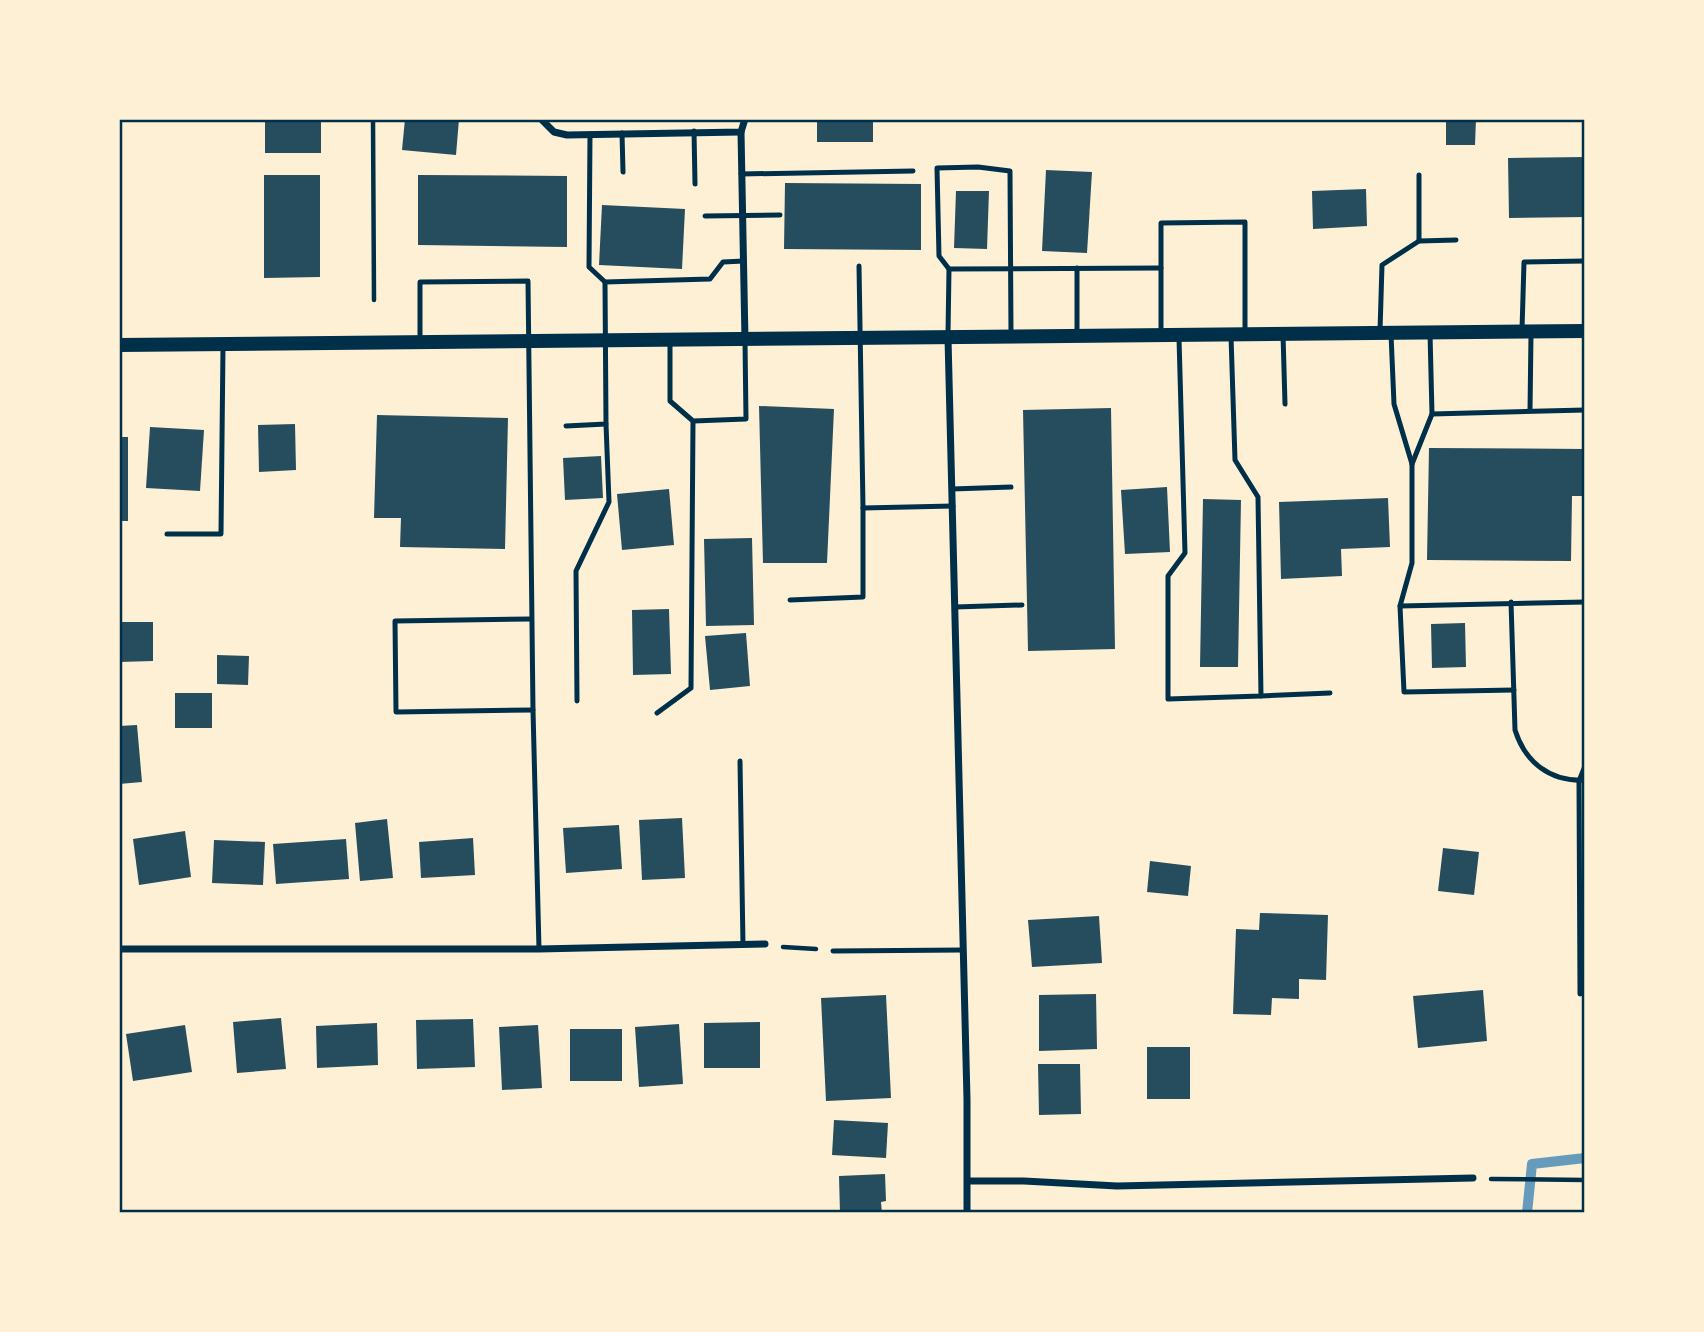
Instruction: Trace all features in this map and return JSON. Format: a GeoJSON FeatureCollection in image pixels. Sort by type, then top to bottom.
{"type":"FeatureCollection","features":[{"type":"Feature","properties":{"kind":"main road"},"geometry":{"type":"LineString","coordinates":[[119,345],[1585,331]]}},
{"type":"Feature","properties":{"kind":"street"},"geometry":{"type":"LineString","coordinates":[[541,119],[549,129],[560,134],[741,132]]}},
{"type":"Feature","properties":{"kind":"street"},"geometry":{"type":"LineString","coordinates":[[745,119],[741,132],[745,341]]}},
{"type":"Feature","properties":{"kind":"street"},"geometry":{"type":"LineString","coordinates":[[948,338],[967,1213]]}},
{"type":"Feature","properties":{"kind":"street"},"geometry":{"type":"LineString","coordinates":[[119,950],[765,944]]}},
{"type":"Feature","properties":{"kind":"street"},"geometry":{"type":"LineString","coordinates":[[968,1181],[1117,1186],[1473,1178]]}},
{"type":"Feature","properties":{"kind":"lane"},"geometry":{"type":"LineString","coordinates":[[694,131],[695,184]]}},
{"type":"Feature","properties":{"kind":"lane"},"geometry":{"type":"LineString","coordinates":[[590,134],[589,267],[605,282],[709,279],[723,262],[744,261]]}},
{"type":"Feature","properties":{"kind":"lane"},"geometry":{"type":"LineString","coordinates":[[622,134],[622,172]]}},
{"type":"Feature","properties":{"kind":"lane"},"geometry":{"type":"LineString","coordinates":[[948,338],[950,269],[939,256],[937,168],[978,167],[1010,171],[1011,337]]}},
{"type":"Feature","properties":{"kind":"lane"},"geometry":{"type":"LineString","coordinates":[[741,174],[913,171]]}},
{"type":"Feature","properties":{"kind":"lane"},"geometry":{"type":"LineString","coordinates":[[1419,175],[1419,241]]}},
{"type":"Feature","properties":{"kind":"lane"},"geometry":{"type":"LineString","coordinates":[[705,216],[780,215]]}},
{"type":"Feature","properties":{"kind":"lane"},"geometry":{"type":"LineString","coordinates":[[1161,335],[1161,223],[1245,222],[1238,334],[1235,460],[1258,497],[1261,696]]}},
{"type":"Feature","properties":{"kind":"lane"},"geometry":{"type":"LineString","coordinates":[[1456,240],[1419,241],[1382,265],[1385,333],[1394,404],[1412,464],[1412,563],[1400,606],[1404,692],[1514,690]]}},
{"type":"Feature","properties":{"kind":"lane"},"geometry":{"type":"LineString","coordinates":[[1530,411],[1524,262],[1585,261]]}},
{"type":"Feature","properties":{"kind":"lane"},"geometry":{"type":"LineString","coordinates":[[790,600],[863,597],[859,266]]}},
{"type":"Feature","properties":{"kind":"lane"},"geometry":{"type":"LineString","coordinates":[[1077,268],[1077,336]]}},
{"type":"Feature","properties":{"kind":"lane"},"geometry":{"type":"LineString","coordinates":[[950,269],[1161,268]]}},
{"type":"Feature","properties":{"kind":"lane"},"geometry":{"type":"LineString","coordinates":[[421,342],[420,282],[528,281],[531,619],[539,948]]}},
{"type":"Feature","properties":{"kind":"lane"},"geometry":{"type":"LineString","coordinates":[[577,701],[576,571],[609,502],[605,282]]}},
{"type":"Feature","properties":{"kind":"lane"},"geometry":{"type":"LineString","coordinates":[[1283,333],[1285,404]]}},
{"type":"Feature","properties":{"kind":"lane"},"geometry":{"type":"LineString","coordinates":[[1412,464],[1432,414],[1430,333]]}},
{"type":"Feature","properties":{"kind":"lane"},"geometry":{"type":"LineString","coordinates":[[1179,335],[1185,553],[1168,576],[1168,699],[1330,693]]}},
{"type":"Feature","properties":{"kind":"lane"},"geometry":{"type":"LineString","coordinates":[[670,341],[670,401],[692,421],[746,419],[745,341]]}},
{"type":"Feature","properties":{"kind":"lane"},"geometry":{"type":"LineString","coordinates":[[167,534],[221,534],[223,345]]}},
{"type":"Feature","properties":{"kind":"lane"},"geometry":{"type":"LineString","coordinates":[[1432,414],[1585,410]]}},
{"type":"Feature","properties":{"kind":"lane"},"geometry":{"type":"LineString","coordinates":[[657,713],[691,688],[692,421]]}},
{"type":"Feature","properties":{"kind":"lane"},"geometry":{"type":"LineString","coordinates":[[566,426],[606,424]]}},
{"type":"Feature","properties":{"kind":"lane"},"geometry":{"type":"LineString","coordinates":[[952,489],[1011,487]]}},
{"type":"Feature","properties":{"kind":"lane"},"geometry":{"type":"LineString","coordinates":[[863,508],[953,506]]}},
{"type":"Feature","properties":{"kind":"lane"},"geometry":{"type":"LineString","coordinates":[[1400,606],[1585,602]]}},
{"type":"Feature","properties":{"kind":"lane"},"geometry":{"type":"LineString","coordinates":[[1511,603],[1515,730],[1524,754],[1533,764],[1548,772],[1582,780]]}},
{"type":"Feature","properties":{"kind":"lane"},"geometry":{"type":"LineString","coordinates":[[955,607],[1022,605]]}},
{"type":"Feature","properties":{"kind":"lane"},"geometry":{"type":"LineString","coordinates":[[531,619],[395,621],[396,712],[533,710]]}},
{"type":"Feature","properties":{"kind":"lane"},"geometry":{"type":"LineString","coordinates":[[740,761],[743,945]]}},
{"type":"Feature","properties":{"kind":"lane"},"geometry":{"type":"LineString","coordinates":[[1580,994],[1582,780],[1585,766]]}},
{"type":"Feature","properties":{"kind":"lane"},"geometry":{"type":"LineString","coordinates":[[833,951],[963,950]]}},
{"type":"Feature","properties":{"kind":"path"},"geometry":{"type":"LineString","coordinates":[[373,119],[374,300]]}},
{"type":"Feature","properties":{"kind":"path"},"geometry":{"type":"LineString","coordinates":[[777,946],[819,950]]}},
{"type":"Feature","properties":{"kind":"path"},"geometry":{"type":"LineString","coordinates":[[1473,1178],[1585,1180]]}},
{"type":"Feature","properties":{"kind":"building"},"geometry":{"type":"Polygon","coordinates":[[[265,119],[321,119],[321,153],[265,153],[265,119]]]}},
{"type":"Feature","properties":{"kind":"building"},"geometry":{"type":"Polygon","coordinates":[[[405,119],[459,119],[456,155],[402,150],[405,119]]]}},
{"type":"Feature","properties":{"kind":"building"},"geometry":{"type":"Polygon","coordinates":[[[817,119],[873,119],[873,142],[817,142],[817,119]]]}},
{"type":"Feature","properties":{"kind":"building"},"geometry":{"type":"Polygon","coordinates":[[[1446,119],[1476,119],[1475,145],[1446,145],[1446,119]]]}},
{"type":"Feature","properties":{"kind":"building"},"geometry":{"type":"Polygon","coordinates":[[[1585,157],[1585,217],[1509,218],[1508,158],[1585,157]]]}},
{"type":"Feature","properties":{"kind":"building"},"geometry":{"type":"Polygon","coordinates":[[[1046,170],[1092,172],[1087,253],[1042,251],[1046,170]]]}},
{"type":"Feature","properties":{"kind":"building"},"geometry":{"type":"Polygon","coordinates":[[[264,175],[320,175],[320,277],[264,278],[264,175]]]}},
{"type":"Feature","properties":{"kind":"building"},"geometry":{"type":"Polygon","coordinates":[[[418,175],[567,176],[567,247],[418,245],[418,175]]]}},
{"type":"Feature","properties":{"kind":"building"},"geometry":{"type":"Polygon","coordinates":[[[785,183],[921,184],[921,250],[784,249],[785,183]]]}},
{"type":"Feature","properties":{"kind":"building"},"geometry":{"type":"Polygon","coordinates":[[[1366,189],[1367,226],[1313,229],[1312,191],[1366,189]]]}},
{"type":"Feature","properties":{"kind":"building"},"geometry":{"type":"Polygon","coordinates":[[[956,191],[989,191],[987,249],[954,248],[956,191]]]}},
{"type":"Feature","properties":{"kind":"building"},"geometry":{"type":"Polygon","coordinates":[[[602,205],[685,209],[682,269],[599,265],[602,205]]]}},
{"type":"Feature","properties":{"kind":"building"},"geometry":{"type":"Polygon","coordinates":[[[759,406],[834,409],[827,563],[763,563],[759,406]]]}},
{"type":"Feature","properties":{"kind":"building"},"geometry":{"type":"Polygon","coordinates":[[[1111,408],[1115,649],[1028,651],[1023,410],[1111,408]]]}},
{"type":"Feature","properties":{"kind":"building"},"geometry":{"type":"Polygon","coordinates":[[[377,415],[508,418],[505,549],[400,547],[401,518],[374,518],[377,415]]]}},
{"type":"Feature","properties":{"kind":"building"},"geometry":{"type":"Polygon","coordinates":[[[295,424],[296,470],[259,472],[258,425],[295,424]]]}},
{"type":"Feature","properties":{"kind":"building"},"geometry":{"type":"Polygon","coordinates":[[[150,427],[204,430],[200,491],[146,488],[150,427]]]}},
{"type":"Feature","properties":{"kind":"building"},"geometry":{"type":"Polygon","coordinates":[[[119,437],[128,437],[128,521],[119,521],[119,437]]]}},
{"type":"Feature","properties":{"kind":"building"},"geometry":{"type":"Polygon","coordinates":[[[1429,448],[1585,449],[1585,496],[1572,496],[1571,561],[1427,560],[1429,448]]]}},
{"type":"Feature","properties":{"kind":"building"},"geometry":{"type":"Polygon","coordinates":[[[601,456],[603,498],[565,500],[563,458],[601,456]]]}},
{"type":"Feature","properties":{"kind":"building"},"geometry":{"type":"Polygon","coordinates":[[[1167,487],[1170,552],[1125,554],[1121,490],[1167,487]]]}},
{"type":"Feature","properties":{"kind":"building"},"geometry":{"type":"Polygon","coordinates":[[[669,489],[674,545],[622,550],[617,494],[669,489]]]}},
{"type":"Feature","properties":{"kind":"building"},"geometry":{"type":"Polygon","coordinates":[[[1388,498],[1390,547],[1341,549],[1342,576],[1281,579],[1279,502],[1388,498]]]}},
{"type":"Feature","properties":{"kind":"building"},"geometry":{"type":"Polygon","coordinates":[[[1203,499],[1241,500],[1238,667],[1200,667],[1203,499]]]}},
{"type":"Feature","properties":{"kind":"building"},"geometry":{"type":"Polygon","coordinates":[[[752,538],[754,625],[706,626],[704,539],[752,538]]]}},
{"type":"Feature","properties":{"kind":"building"},"geometry":{"type":"Polygon","coordinates":[[[669,609],[671,674],[633,675],[632,610],[669,609]]]}},
{"type":"Feature","properties":{"kind":"building"},"geometry":{"type":"Polygon","coordinates":[[[119,622],[153,622],[153,661],[119,662],[119,622]]]}},
{"type":"Feature","properties":{"kind":"building"},"geometry":{"type":"Polygon","coordinates":[[[1465,623],[1466,667],[1432,668],[1431,624],[1465,623]]]}},
{"type":"Feature","properties":{"kind":"building"},"geometry":{"type":"Polygon","coordinates":[[[746,633],[750,686],[710,690],[705,636],[746,633]]]}},
{"type":"Feature","properties":{"kind":"building"},"geometry":{"type":"Polygon","coordinates":[[[217,655],[249,656],[248,685],[217,684],[217,655]]]}},
{"type":"Feature","properties":{"kind":"building"},"geometry":{"type":"Polygon","coordinates":[[[175,693],[212,693],[212,728],[175,728],[175,693]]]}},
{"type":"Feature","properties":{"kind":"building"},"geometry":{"type":"Polygon","coordinates":[[[137,725],[142,782],[119,784],[119,726],[137,725]]]}},
{"type":"Feature","properties":{"kind":"building"},"geometry":{"type":"Polygon","coordinates":[[[682,818],[685,878],[642,880],[639,820],[682,818]]]}},
{"type":"Feature","properties":{"kind":"building"},"geometry":{"type":"Polygon","coordinates":[[[387,819],[393,878],[360,881],[355,823],[387,819]]]}},
{"type":"Feature","properties":{"kind":"building"},"geometry":{"type":"Polygon","coordinates":[[[619,825],[622,869],[566,873],[563,828],[619,825]]]}},
{"type":"Feature","properties":{"kind":"building"},"geometry":{"type":"Polygon","coordinates":[[[185,831],[191,877],[139,885],[133,839],[185,831]]]}},
{"type":"Feature","properties":{"kind":"building"},"geometry":{"type":"Polygon","coordinates":[[[473,838],[475,875],[421,878],[419,842],[473,838]]]}},
{"type":"Feature","properties":{"kind":"building"},"geometry":{"type":"Polygon","coordinates":[[[346,839],[349,879],[276,884],[273,844],[346,839]]]}},
{"type":"Feature","properties":{"kind":"building"},"geometry":{"type":"Polygon","coordinates":[[[214,840],[265,842],[263,885],[212,883],[214,840]]]}},
{"type":"Feature","properties":{"kind":"building"},"geometry":{"type":"Polygon","coordinates":[[[1443,848],[1479,852],[1474,895],[1438,891],[1443,848]]]}},
{"type":"Feature","properties":{"kind":"building"},"geometry":{"type":"Polygon","coordinates":[[[1150,861],[1191,866],[1188,896],[1147,892],[1150,861]]]}},
{"type":"Feature","properties":{"kind":"building"},"geometry":{"type":"Polygon","coordinates":[[[1260,913],[1328,915],[1326,980],[1299,979],[1299,999],[1272,998],[1271,1015],[1233,1014],[1236,929],[1259,930],[1260,913]]]}},
{"type":"Feature","properties":{"kind":"building"},"geometry":{"type":"Polygon","coordinates":[[[1099,916],[1102,963],[1032,967],[1028,920],[1099,916]]]}},
{"type":"Feature","properties":{"kind":"building"},"geometry":{"type":"Polygon","coordinates":[[[1483,990],[1487,1041],[1418,1048],[1413,996],[1483,990]]]}},
{"type":"Feature","properties":{"kind":"building"},"geometry":{"type":"Polygon","coordinates":[[[1096,994],[1097,1049],[1039,1051],[1039,995],[1096,994]]]}},
{"type":"Feature","properties":{"kind":"building"},"geometry":{"type":"Polygon","coordinates":[[[886,995],[891,1098],[826,1101],[821,998],[886,995]]]}},
{"type":"Feature","properties":{"kind":"building"},"geometry":{"type":"Polygon","coordinates":[[[281,1018],[286,1069],[237,1073],[233,1022],[281,1018]]]}},
{"type":"Feature","properties":{"kind":"building"},"geometry":{"type":"Polygon","coordinates":[[[473,1019],[475,1067],[417,1069],[416,1020],[473,1019]]]}},
{"type":"Feature","properties":{"kind":"building"},"geometry":{"type":"Polygon","coordinates":[[[760,1022],[760,1068],[704,1068],[704,1023],[760,1022]]]}},
{"type":"Feature","properties":{"kind":"building"},"geometry":{"type":"Polygon","coordinates":[[[377,1023],[378,1065],[317,1068],[316,1026],[377,1023]]]}},
{"type":"Feature","properties":{"kind":"building"},"geometry":{"type":"Polygon","coordinates":[[[679,1024],[683,1084],[639,1087],[635,1027],[679,1024]]]}},
{"type":"Feature","properties":{"kind":"building"},"geometry":{"type":"Polygon","coordinates":[[[185,1025],[192,1072],[133,1081],[126,1034],[185,1025]]]}},
{"type":"Feature","properties":{"kind":"building"},"geometry":{"type":"Polygon","coordinates":[[[538,1025],[542,1088],[502,1090],[499,1027],[538,1025]]]}},
{"type":"Feature","properties":{"kind":"building"},"geometry":{"type":"Polygon","coordinates":[[[570,1029],[622,1029],[622,1081],[570,1081],[570,1029]]]}},
{"type":"Feature","properties":{"kind":"building"},"geometry":{"type":"Polygon","coordinates":[[[1147,1047],[1190,1047],[1190,1099],[1147,1099],[1147,1047]]]}},
{"type":"Feature","properties":{"kind":"building"},"geometry":{"type":"Polygon","coordinates":[[[1038,1064],[1080,1064],[1081,1114],[1039,1115],[1038,1064]]]}},
{"type":"Feature","properties":{"kind":"building"},"geometry":{"type":"Polygon","coordinates":[[[834,1120],[888,1123],[886,1158],[832,1155],[834,1120]]]}},
{"type":"Feature","properties":{"kind":"building"},"geometry":{"type":"Polygon","coordinates":[[[885,1174],[886,1201],[881,1202],[882,1213],[840,1213],[839,1176],[885,1174]]]}},
{"type":"Feature","properties":{"kind":"waterway"},"geometry":{"type":"LineString","coordinates":[[1527,1213],[1532,1164],[1585,1158]]}}]}
